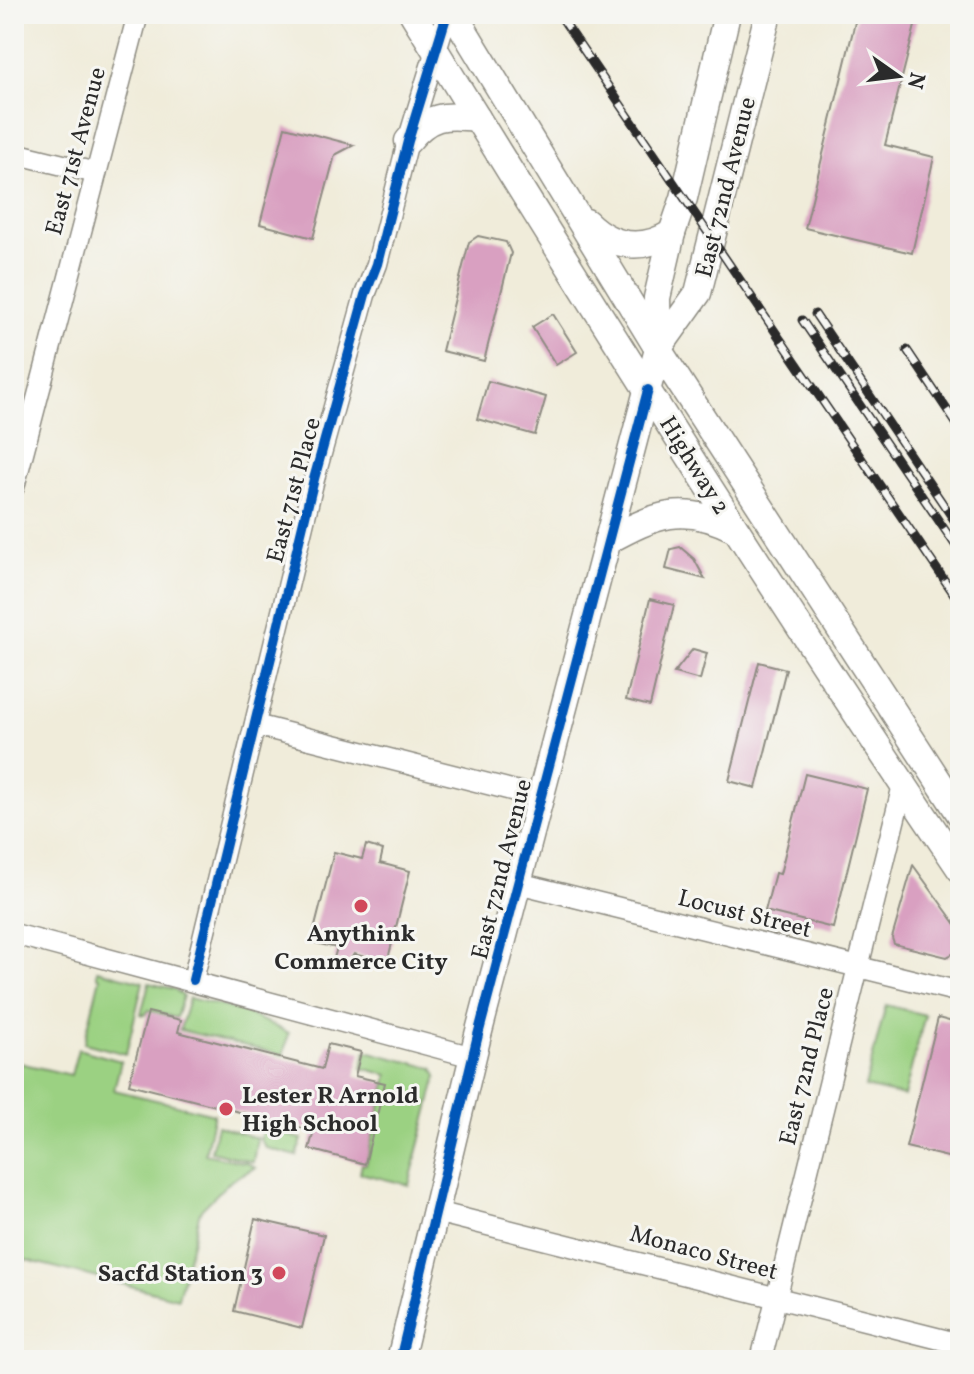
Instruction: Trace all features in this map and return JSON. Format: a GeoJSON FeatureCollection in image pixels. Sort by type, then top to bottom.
{"type":"FeatureCollection","features":[{"type":"Feature","properties":{"kind":"main road","name":"Highway 2"},"geometry":{"type":"LineString","coordinates":[[413,14],[547,234],[735,529],[960,869]]}},
{"type":"Feature","properties":{"kind":"main road","name":"Highway 2"},"geometry":{"type":"LineString","coordinates":[[454,14],[658,349],[960,814]]}},
{"type":"Feature","properties":{"kind":"main road","name":"East 72nd Avenue"},"geometry":{"type":"LineString","coordinates":[[400,1360],[539,797],[658,349],[657,298],[727,14]]}},
{"type":"Feature","properties":{"kind":"main road","name":"East 72nd Avenue"},"geometry":{"type":"LineString","coordinates":[[658,349],[698,293],[768,14]]}},
{"type":"Feature","properties":{"kind":"main road"},"geometry":{"type":"LineString","coordinates":[[408,141],[422,123],[445,117],[477,118]]}},
{"type":"Feature","properties":{"kind":"main road"},"geometry":{"type":"LineString","coordinates":[[571,208],[596,232],[620,243],[645,245],[672,233]]}},
{"type":"Feature","properties":{"kind":"main road"},"geometry":{"type":"LineString","coordinates":[[607,541],[638,524],[670,514],[710,517],[735,529]]}},
{"type":"Feature","properties":{"kind":"street","name":"East 71st Avenue"},"geometry":{"type":"LineString","coordinates":[[14,487],[17,462],[138,14]]}},
{"type":"Feature","properties":{"kind":"street","name":"East 71st Place"},"geometry":{"type":"LineString","coordinates":[[193,980],[314,479],[360,313],[377,264],[408,141],[447,14]]}},
{"type":"Feature","properties":{"kind":"street"},"geometry":{"type":"LineString","coordinates":[[14,153],[96,173]]}},
{"type":"Feature","properties":{"kind":"street"},"geometry":{"type":"LineString","coordinates":[[255,725],[539,797]]}},
{"type":"Feature","properties":{"kind":"street","name":"East 72nd Place"},"geometry":{"type":"LineString","coordinates":[[761,1360],[903,785]]}},
{"type":"Feature","properties":{"kind":"street","name":"Locust Street"},"geometry":{"type":"LineString","coordinates":[[518,883],[960,992]]}},
{"type":"Feature","properties":{"kind":"street"},"geometry":{"type":"LineString","coordinates":[[14,934],[473,1057]]}},
{"type":"Feature","properties":{"kind":"street","name":"Monaco Street"},"geometry":{"type":"LineString","coordinates":[[436,1212],[960,1344]]}},
{"type":"Feature","properties":{"kind":"green space"},"geometry":{"type":"Polygon","coordinates":[[[97,970],[143,982],[126,1054],[84,1043],[100,978],[97,970]]]}},
{"type":"Feature","properties":{"kind":"green space"},"geometry":{"type":"Polygon","coordinates":[[[149,983],[174,989],[183,996],[176,1018],[149,1010],[145,1015],[141,1014],[149,983]]]}},
{"type":"Feature","properties":{"kind":"green space"},"geometry":{"type":"Polygon","coordinates":[[[189,998],[242,1011],[289,1033],[283,1055],[180,1030],[189,998]]]}},
{"type":"Feature","properties":{"kind":"green space"},"geometry":{"type":"Polygon","coordinates":[[[886,1005],[925,1015],[904,1096],[865,1087],[886,1005]]]}},
{"type":"Feature","properties":{"kind":"green space"},"geometry":{"type":"Polygon","coordinates":[[[78,1049],[121,1061],[114,1090],[214,1114],[205,1154],[247,1163],[255,1168],[231,1180],[200,1211],[178,1298],[14,1257],[14,1064],[71,1075],[78,1049]]]}},
{"type":"Feature","properties":{"kind":"green space"},"geometry":{"type":"Polygon","coordinates":[[[366,1051],[433,1068],[437,1076],[409,1185],[360,1173],[362,1164],[366,1164],[388,1075],[362,1068],[366,1051]]]}},
{"type":"Feature","properties":{"kind":"green space"},"geometry":{"type":"Polygon","coordinates":[[[217,1126],[257,1138],[253,1162],[211,1151],[217,1126]]]}},
{"type":"Feature","properties":{"kind":"green space"},"geometry":{"type":"Polygon","coordinates":[[[266,1130],[302,1139],[297,1156],[266,1148],[260,1139],[266,1130]]]}},
{"type":"Feature","properties":{"kind":"building"},"geometry":{"type":"Polygon","coordinates":[[[857,14],[918,14],[885,145],[934,157],[912,253],[805,228],[857,14]]]}},
{"type":"Feature","properties":{"kind":"building"},"geometry":{"type":"Polygon","coordinates":[[[285,127],[354,145],[335,155],[313,238],[260,224],[285,127]]]}},
{"type":"Feature","properties":{"kind":"building"},"geometry":{"type":"Polygon","coordinates":[[[478,236],[506,242],[511,253],[484,361],[442,351],[469,242],[478,236]]]}},
{"type":"Feature","properties":{"kind":"building"},"geometry":{"type":"Polygon","coordinates":[[[553,314],[577,352],[556,365],[532,327],[553,314]]]}},
{"type":"Feature","properties":{"kind":"building"},"geometry":{"type":"Polygon","coordinates":[[[488,381],[546,397],[535,435],[477,419],[488,381]]]}},
{"type":"Feature","properties":{"kind":"building"},"geometry":{"type":"Polygon","coordinates":[[[680,547],[694,559],[705,579],[666,569],[671,549],[680,547]]]}},
{"type":"Feature","properties":{"kind":"building"},"geometry":{"type":"Polygon","coordinates":[[[650,599],[674,605],[650,706],[626,700],[650,599]]]}},
{"type":"Feature","properties":{"kind":"building"},"geometry":{"type":"Polygon","coordinates":[[[693,649],[707,653],[700,680],[674,673],[693,649]]]}},
{"type":"Feature","properties":{"kind":"building"},"geometry":{"type":"Polygon","coordinates":[[[759,662],[786,669],[756,788],[729,781],[759,662]]]}},
{"type":"Feature","properties":{"kind":"building"},"geometry":{"type":"Polygon","coordinates":[[[805,774],[867,789],[833,928],[765,911],[775,873],[780,874],[805,774]]]}},
{"type":"Feature","properties":{"kind":"building","name":"Anythink Commerce City"},"geometry":{"type":"Polygon","coordinates":[[[366,845],[383,850],[380,863],[410,871],[387,963],[354,954],[346,966],[334,958],[337,948],[311,942],[334,852],[362,859],[366,845]]]}},
{"type":"Feature","properties":{"kind":"building"},"geometry":{"type":"Polygon","coordinates":[[[913,865],[960,930],[960,950],[947,957],[894,944],[892,938],[913,865]]]}},
{"type":"Feature","properties":{"kind":"building","name":"Lester R Arnold High School"},"geometry":{"type":"Polygon","coordinates":[[[148,1012],[181,1020],[178,1032],[322,1069],[328,1044],[361,1052],[355,1076],[385,1083],[365,1164],[309,1149],[314,1131],[129,1084],[148,1012]]]}},
{"type":"Feature","properties":{"kind":"building"},"geometry":{"type":"Polygon","coordinates":[[[938,1018],[960,1024],[960,1160],[906,1147],[938,1018]]]}},
{"type":"Feature","properties":{"kind":"building","name":"Sacfd Station 3"},"geometry":{"type":"Polygon","coordinates":[[[255,1219],[324,1235],[302,1328],[234,1311],[255,1219]]]}},
{"type":"Feature","properties":{"kind":"railway"},"geometry":{"type":"LineString","coordinates":[[559,14],[960,603]]}},
{"type":"Feature","properties":{"kind":"railway"},"geometry":{"type":"LineString","coordinates":[[815,314],[960,529]]}},
{"type":"Feature","properties":{"kind":"railway"},"geometry":{"type":"LineString","coordinates":[[802,320],[960,552]]}},
{"type":"Feature","properties":{"kind":"railway"},"geometry":{"type":"LineString","coordinates":[[907,350],[960,429]]}},
{"type":"Feature","properties":{"kind":"cycle path"},"geometry":{"type":"LineString","coordinates":[[193,980],[314,479],[365,295],[377,264],[408,141],[447,14]]}},
{"type":"Feature","properties":{"kind":"cycle path"},"geometry":{"type":"LineString","coordinates":[[400,1360],[478,1035],[648,390]]}},
{"type":"Feature","properties":{"kind":"place","name":"Anythink Commerce City"},"geometry":{"type":"Point","coordinates":[361,906]}},
{"type":"Feature","properties":{"kind":"place","name":"Lester R Arnold High School"},"geometry":{"type":"Point","coordinates":[226,1109]}},
{"type":"Feature","properties":{"kind":"place","name":"Sacfd Station 3"},"geometry":{"type":"Point","coordinates":[279,1273]}}]}
